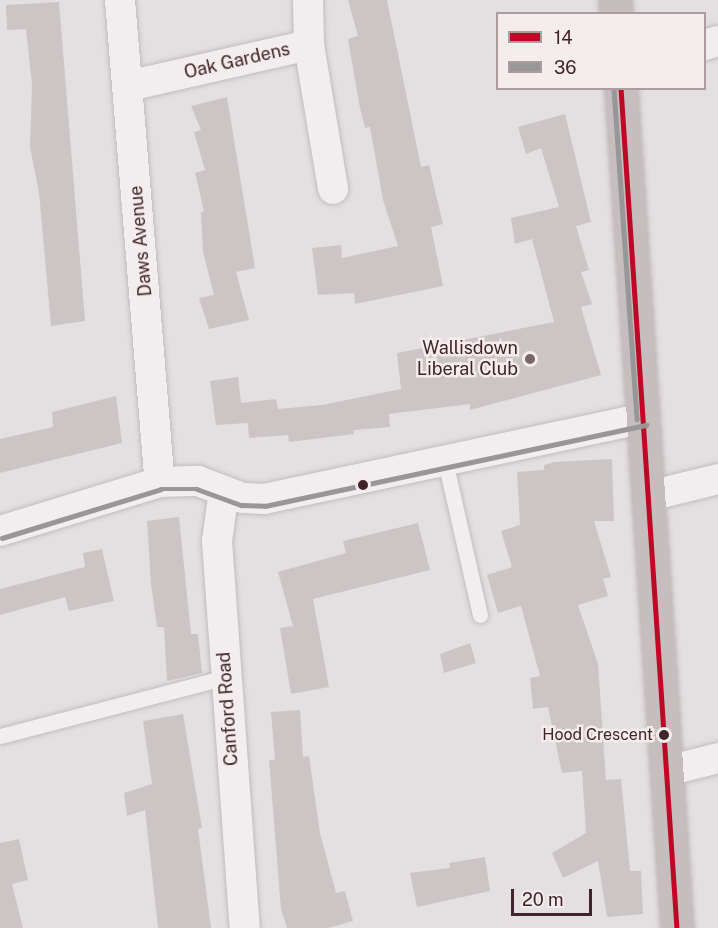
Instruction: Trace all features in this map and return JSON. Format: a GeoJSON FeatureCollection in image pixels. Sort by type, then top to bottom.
{"type":"FeatureCollection","features":[{"type":"Feature","properties":{"kind":"street","name":"Daws Avenue"},"geometry":{"type":"LineString","coordinates":[[120,0],[160,482]]}},
{"type":"Feature","properties":{"kind":"street"},"geometry":{"type":"LineString","coordinates":[[308,0],[309,45]]}},
{"type":"Feature","properties":{"kind":"street","name":"Oak Gardens"},"geometry":{"type":"LineString","coordinates":[[128,86],[309,45],[333,189]]}},
{"type":"Feature","properties":{"kind":"street"},"geometry":{"type":"LineString","coordinates":[[621,90],[677,928]]}},
{"type":"Feature","properties":{"kind":"street"},"geometry":{"type":"LineString","coordinates":[[0,531],[160,482],[198,481],[224,491],[264,499],[644,418]]}},
{"type":"Feature","properties":{"kind":"street"},"geometry":{"type":"LineString","coordinates":[[649,496],[718,479]]}},
{"type":"Feature","properties":{"kind":"street","name":"Canford Road"},"geometry":{"type":"LineString","coordinates":[[224,491],[217,541],[245,928]]}},
{"type":"Feature","properties":{"kind":"street"},"geometry":{"type":"LineString","coordinates":[[667,771],[718,758]]}},
{"type":"Feature","properties":{"kind":"lane"},"geometry":{"type":"LineString","coordinates":[[445,461],[480,615]]}},
{"type":"Feature","properties":{"kind":"lane"},"geometry":{"type":"LineString","coordinates":[[0,736],[226,677]]}},
{"type":"Feature","properties":{"kind":"building"},"geometry":{"type":"Polygon","coordinates":[[[348,0],[387,0],[421,167],[429,165],[443,224],[431,227],[443,286],[355,304],[354,293],[318,295],[312,248],[341,245],[342,258],[398,246],[383,200],[370,127],[365,128],[359,103],[348,39],[358,36],[348,0]]]}},
{"type":"Feature","properties":{"kind":"building"},"geometry":{"type":"Polygon","coordinates":[[[59,2],[85,321],[51,326],[39,192],[30,147],[32,84],[26,29],[7,30],[6,5],[59,2]]]}},
{"type":"Feature","properties":{"kind":"building"},"geometry":{"type":"Polygon","coordinates":[[[227,97],[255,268],[236,272],[249,320],[209,329],[199,298],[214,295],[203,252],[201,212],[204,211],[195,173],[205,170],[194,132],[201,130],[191,106],[227,97]]]}},
{"type":"Feature","properties":{"kind":"building"},"geometry":{"type":"Polygon","coordinates":[[[565,114],[591,222],[576,226],[589,270],[581,272],[592,304],[581,307],[601,375],[470,410],[470,404],[389,414],[390,427],[354,430],[354,434],[289,442],[288,435],[249,438],[248,423],[216,425],[210,381],[238,377],[241,403],[276,399],[278,409],[322,405],[401,389],[397,353],[554,322],[532,239],[515,244],[511,218],[559,207],[541,148],[526,154],[518,127],[565,114]]]}},
{"type":"Feature","properties":{"kind":"building"},"geometry":{"type":"Polygon","coordinates":[[[116,396],[122,443],[0,473],[0,439],[53,427],[52,412],[116,396]]]}},
{"type":"Feature","properties":{"kind":"building"},"geometry":{"type":"Polygon","coordinates":[[[612,459],[614,521],[594,521],[611,577],[603,579],[608,596],[578,605],[598,664],[606,780],[621,779],[630,871],[641,871],[643,914],[607,917],[598,861],[563,878],[552,853],[586,833],[582,771],[562,773],[548,707],[533,709],[530,678],[540,676],[521,606],[498,613],[487,575],[512,567],[501,531],[520,525],[517,472],[544,470],[544,465],[554,462],[612,459]]]}},
{"type":"Feature","properties":{"kind":"building"},"geometry":{"type":"Polygon","coordinates":[[[179,517],[191,634],[198,634],[202,673],[167,681],[164,627],[157,627],[151,584],[147,521],[179,517]]]}},
{"type":"Feature","properties":{"kind":"building"},"geometry":{"type":"Polygon","coordinates":[[[418,523],[430,570],[313,599],[329,687],[291,694],[280,628],[293,626],[278,572],[346,553],[343,541],[418,523]]]}},
{"type":"Feature","properties":{"kind":"building"},"geometry":{"type":"Polygon","coordinates":[[[102,549],[114,601],[69,611],[65,597],[0,615],[0,589],[85,567],[83,553],[102,549]]]}},
{"type":"Feature","properties":{"kind":"building"},"geometry":{"type":"Polygon","coordinates":[[[470,643],[476,663],[444,673],[440,654],[470,643]]]}},
{"type":"Feature","properties":{"kind":"building"},"geometry":{"type":"Polygon","coordinates":[[[300,710],[303,757],[309,756],[320,833],[336,893],[345,891],[353,921],[328,928],[287,928],[281,909],[269,760],[275,760],[271,712],[300,710]]]}},
{"type":"Feature","properties":{"kind":"building"},"geometry":{"type":"Polygon","coordinates":[[[183,714],[202,828],[198,829],[211,928],[158,928],[145,810],[127,816],[124,793],[152,784],[143,721],[183,714]]]}},
{"type":"Feature","properties":{"kind":"building"},"geometry":{"type":"Polygon","coordinates":[[[19,839],[28,880],[12,884],[23,928],[0,928],[0,843],[19,839]]]}},
{"type":"Feature","properties":{"kind":"building"},"geometry":{"type":"Polygon","coordinates":[[[485,857],[490,891],[417,907],[410,873],[450,868],[449,863],[485,857]]]}},
{"type":"Feature","properties":{"kind":"transit line","name":"36"},"geometry":{"type":"LineString","coordinates":[[614,90],[637,419]]}},
{"type":"Feature","properties":{"kind":"transit line","name":"14"},"geometry":{"type":"LineString","coordinates":[[621,90],[677,928]]}},
{"type":"Feature","properties":{"kind":"transit line","name":"36"},"geometry":{"type":"LineString","coordinates":[[2,538],[161,489],[197,489],[241,505],[265,506],[646,425]]}},
{"type":"Feature","properties":{"kind":"place","name":"Wallisdown Liberal Club"},"geometry":{"type":"Point","coordinates":[530,359]}},
{"type":"Feature","properties":{"kind":"place","name":"Hood Crescent"},"geometry":{"type":"Point","coordinates":[664,735]}}]}
